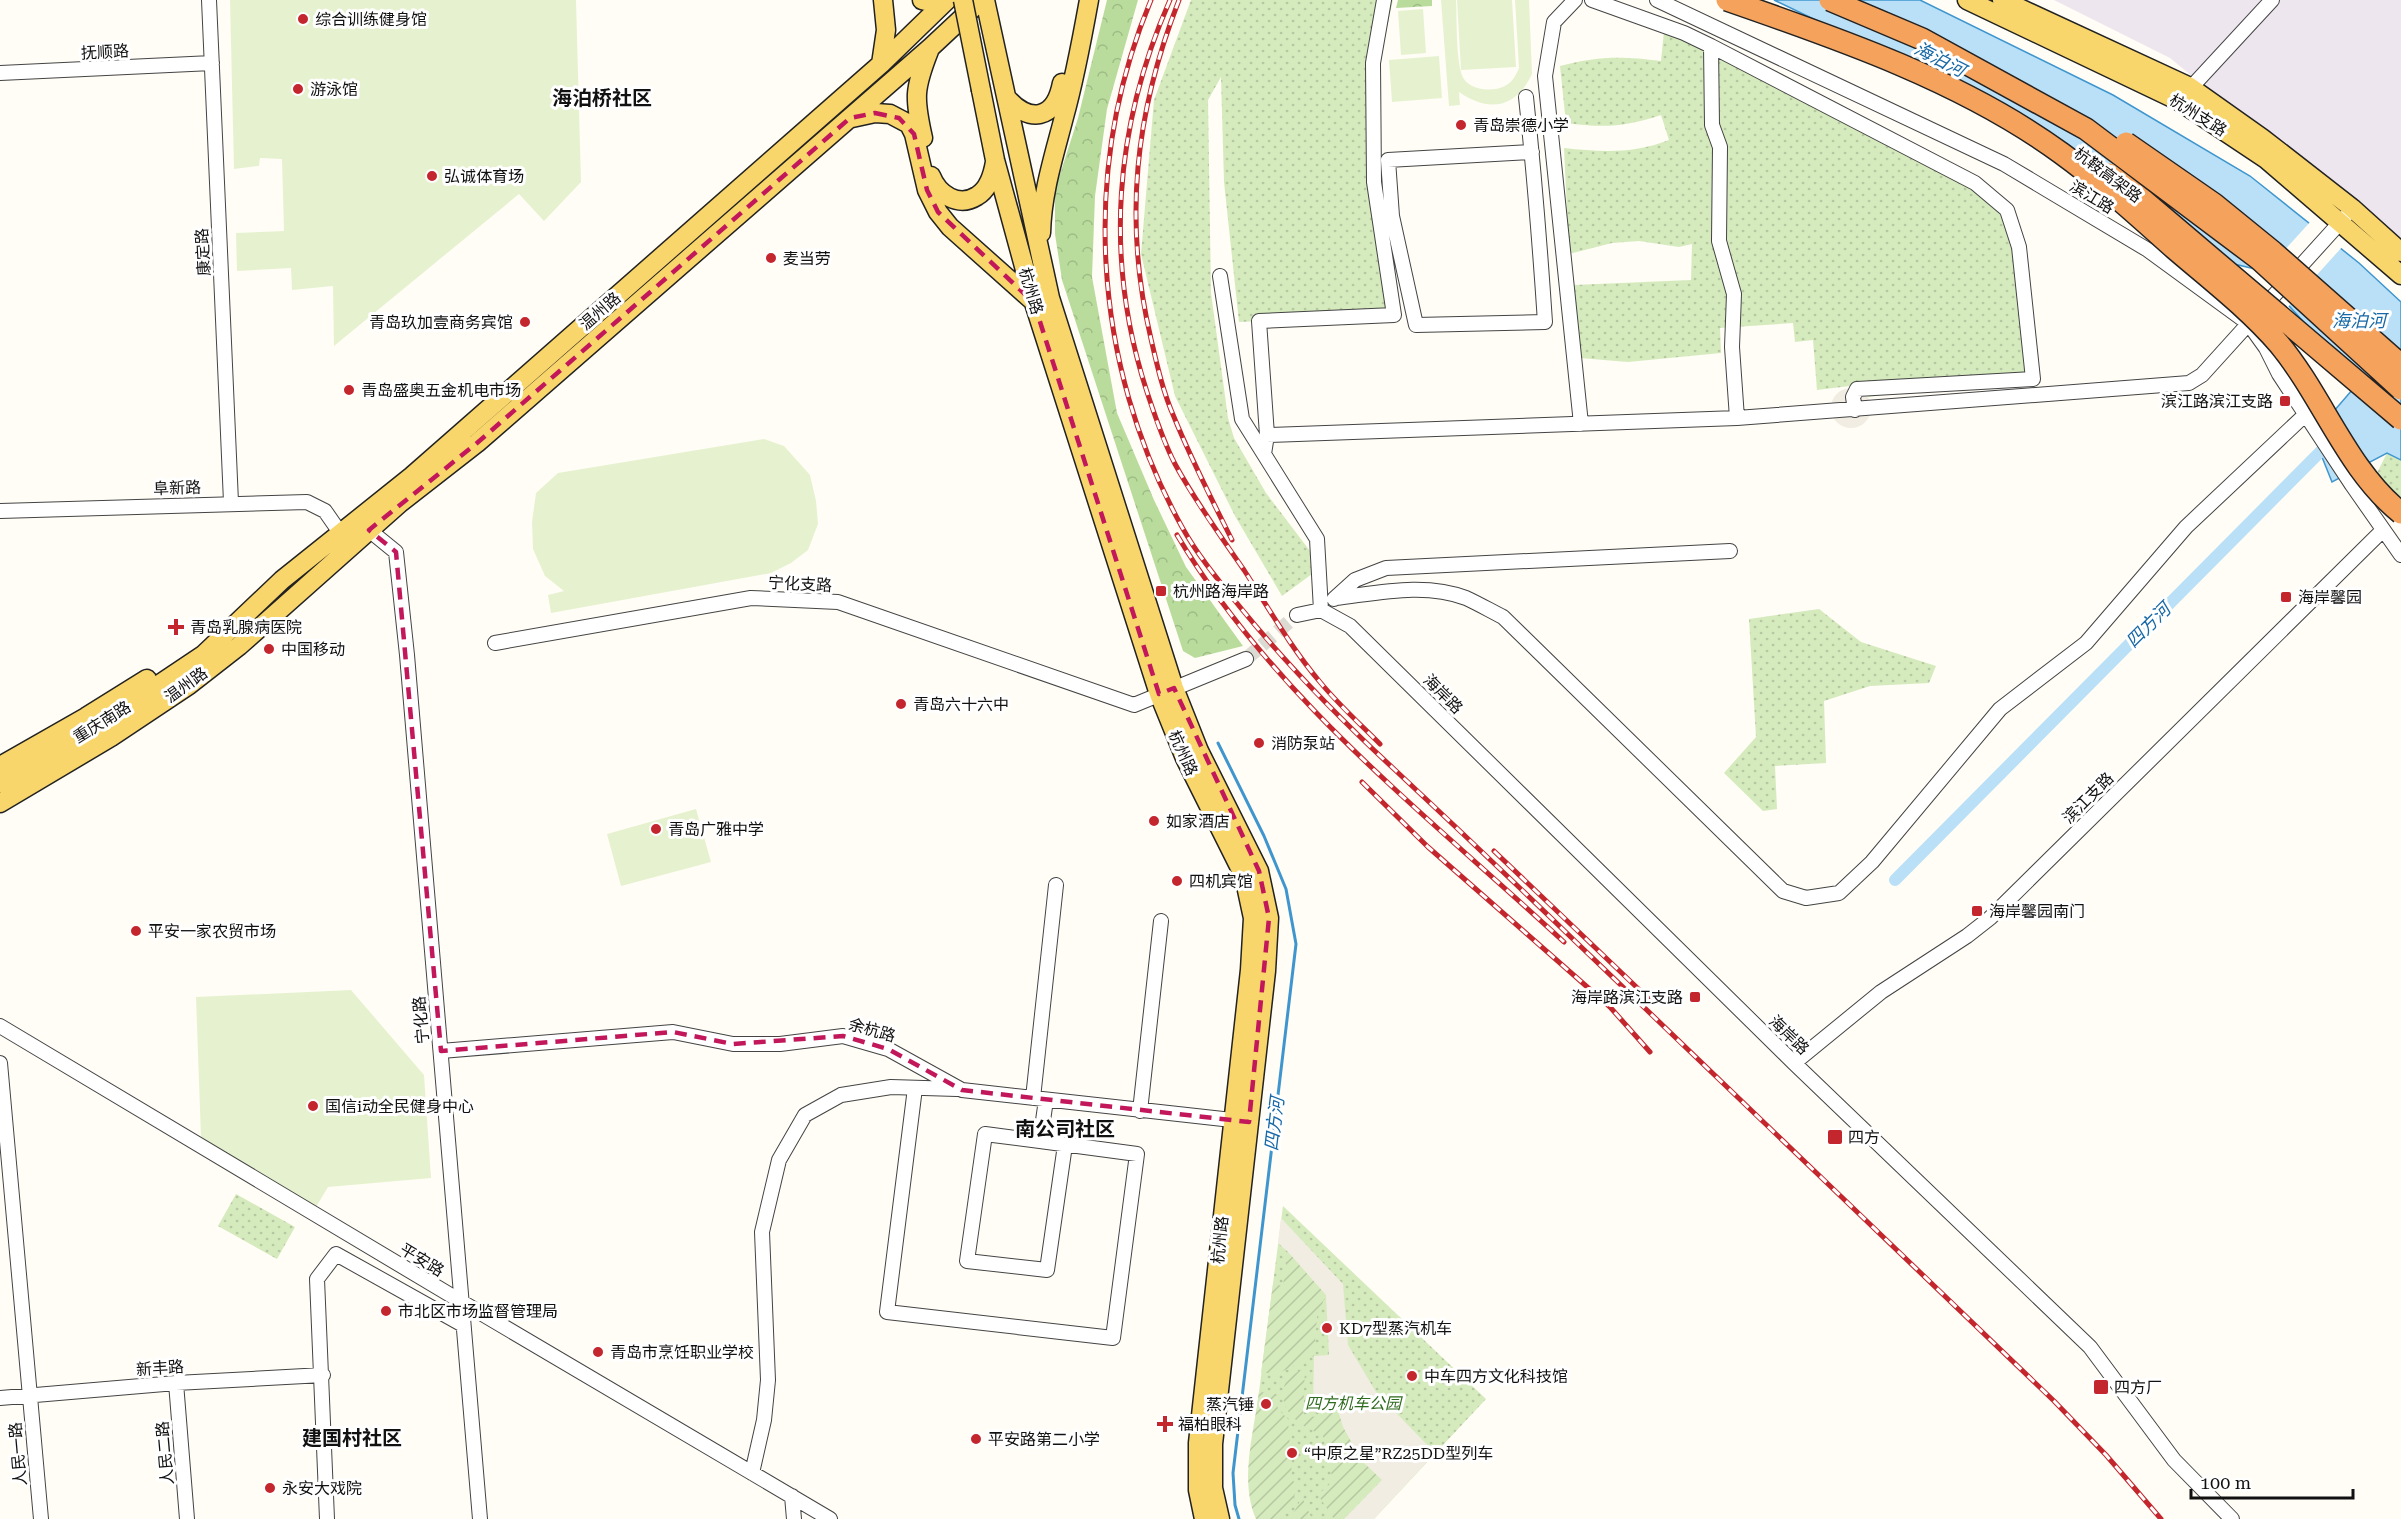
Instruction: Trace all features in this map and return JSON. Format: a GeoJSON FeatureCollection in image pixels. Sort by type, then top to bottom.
{"type":"FeatureCollection","features":[{"type":"Feature","properties":{"kind":"highway"},"geometry":{"type":"LineString","coordinates":[[1727,0],[1853,45],[1909,69],[2015,123],[2060,152],[2231,297],[2279,344],[2312,391],[2351,454],[2386,501],[2401,513]]}},
{"type":"Feature","properties":{"kind":"highway","name":"杭鞍高架路"},"geometry":{"type":"LineString","coordinates":[[1771,0],[1915,59],[2012,110],[2080,152],[2143,200],[2401,419]]}},
{"type":"Feature","properties":{"kind":"highway","name":"杭鞍高架路"},"geometry":{"type":"LineString","coordinates":[[1830,0],[1922,39],[2086,129],[2259,259],[2401,389]]}},
{"type":"Feature","properties":{"kind":"highway"},"geometry":{"type":"LineString","coordinates":[[1848,0],[1961,47],[2023,80],[2127,143],[2214,204],[2273,252],[2401,365]]}},
{"type":"Feature","properties":{"kind":"main road"},"geometry":{"type":"LineString","coordinates":[[881,64],[885,30],[883,0]]}},
{"type":"Feature","properties":{"kind":"main road"},"geometry":{"type":"LineString","coordinates":[[922,0],[930,2],[946,0]]}},
{"type":"Feature","properties":{"kind":"main road","name":"温州路"},"geometry":{"type":"LineString","coordinates":[[0,803],[111,737],[189,684],[239,646],[412,476],[881,64],[946,0]]}},
{"type":"Feature","properties":{"kind":"main road"},"geometry":{"type":"LineString","coordinates":[[1004,89],[1018,110],[1030,115],[1045,113],[1056,103],[1061,90],[1079,0]]}},
{"type":"Feature","properties":{"kind":"main road"},"geometry":{"type":"LineString","coordinates":[[1040,259],[1042,204],[1049,169],[1076,70],[1089,0]]}},
{"type":"Feature","properties":{"kind":"main road","name":"杭州支路"},"geometry":{"type":"LineString","coordinates":[[1967,0],[2184,94]]}},
{"type":"Feature","properties":{"kind":"main road","name":"杭州支路"},"geometry":{"type":"LineString","coordinates":[[2002,0],[2184,94],[2262,138],[2341,221],[2401,275]]}},
{"type":"Feature","properties":{"kind":"main road","name":"温州路"},"geometry":{"type":"LineString","coordinates":[[201,657],[282,580],[347,539],[369,530],[477,443],[930,48],[977,1]]}},
{"type":"Feature","properties":{"kind":"main road","name":"杭州路"},"geometry":{"type":"LineString","coordinates":[[977,1],[1004,89],[1050,298],[1166,691]]}},
{"type":"Feature","properties":{"kind":"main road","name":"杭州路"},"geometry":{"type":"LineString","coordinates":[[977,1],[981,90],[996,160],[1034,303],[1166,691],[1256,862],[1269,918],[1266,964],[1241,1121],[1198,1443],[1198,1490],[1204,1519]]}},
{"type":"Feature","properties":{"kind":"main road"},"geometry":{"type":"LineString","coordinates":[[930,48],[917,84],[916,106],[930,176],[935,187],[942,195],[953,199],[977,196],[988,185],[996,160]]}},
{"type":"Feature","properties":{"kind":"main road"},"geometry":{"type":"LineString","coordinates":[[850,118],[874,113],[890,114],[909,124],[914,134],[927,190],[938,212],[950,227],[1034,303]]}},
{"type":"Feature","properties":{"kind":"main road","name":"杭州支路"},"geometry":{"type":"LineString","coordinates":[[2341,221],[2401,252]]}},
{"type":"Feature","properties":{"kind":"main road","name":"温州路"},"geometry":{"type":"LineString","coordinates":[[201,657],[337,550],[347,539]]}},
{"type":"Feature","properties":{"kind":"main road","name":"温州路"},"geometry":{"type":"LineString","coordinates":[[0,766],[86,717],[171,664],[246,613]]}},
{"type":"Feature","properties":{"kind":"main road","name":"重庆南路"},"geometry":{"type":"LineString","coordinates":[[0,783],[94,728],[201,657]]}},
{"type":"Feature","properties":{"kind":"main road","name":"杭州路"},"geometry":{"type":"LineString","coordinates":[[1220,1519],[1213,1488],[1212,1451],[1241,1121]]}},
{"type":"Feature","properties":{"kind":"street","name":"康定路"},"geometry":{"type":"LineString","coordinates":[[209,0],[231,502]]}},
{"type":"Feature","properties":{"kind":"street"},"geometry":{"type":"LineString","coordinates":[[1264,454],[1267,435],[1259,321],[1394,315],[1374,182],[1373,63],[1384,0]]}},
{"type":"Feature","properties":{"kind":"street"},"geometry":{"type":"LineString","coordinates":[[1575,0],[1554,22],[1545,76],[1581,424]]}},
{"type":"Feature","properties":{"kind":"street"},"geometry":{"type":"LineString","coordinates":[[1592,0],[1684,33],[1711,46],[1975,183],[2007,210],[2019,247],[2033,379],[1857,389],[1853,397],[1855,410]]}},
{"type":"Feature","properties":{"kind":"street","name":"滨江路"},"geometry":{"type":"LineString","coordinates":[[1656,0],[2004,164],[2148,250],[2252,318],[2279,374],[2401,555]]}},
{"type":"Feature","properties":{"kind":"street"},"geometry":{"type":"LineString","coordinates":[[2184,94],[2272,0]]}},
{"type":"Feature","properties":{"kind":"street"},"geometry":{"type":"LineString","coordinates":[[1711,46],[1712,125],[1720,147],[1719,241],[1734,294],[1732,347],[1737,418]]}},
{"type":"Feature","properties":{"kind":"street","name":"抚顺路"},"geometry":{"type":"LineString","coordinates":[[0,73],[212,63]]}},
{"type":"Feature","properties":{"kind":"street"},"geometry":{"type":"LineString","coordinates":[[1526,97],[1532,152],[1545,322],[1416,325],[1392,216],[1389,160],[1532,152]]}},
{"type":"Feature","properties":{"kind":"street"},"geometry":{"type":"LineString","coordinates":[[1267,435],[1737,418],[1855,410],[2034,393],[2189,383],[2202,375],[2341,221]]}},
{"type":"Feature","properties":{"kind":"street"},"geometry":{"type":"LineString","coordinates":[[1540,251],[1563,248]]}},
{"type":"Feature","properties":{"kind":"street"},"geometry":{"type":"LineString","coordinates":[[1220,276],[1242,419],[1317,539],[1321,610]]}},
{"type":"Feature","properties":{"kind":"street"},"geometry":{"type":"LineString","coordinates":[[1336,597],[1412,590],[1441,592],[1465,598],[1503,617],[1783,891],[1806,898],[1839,893],[1872,862],[2000,709],[2086,643],[2186,527],[2307,413]]}},
{"type":"Feature","properties":{"kind":"street","name":"阜新路"},"geometry":{"type":"LineString","coordinates":[[0,511],[231,502],[307,502],[325,511],[347,539]]}},
{"type":"Feature","properties":{"kind":"street","name":"宁化路"},"geometry":{"type":"LineString","coordinates":[[369,530],[396,552],[407,655],[480,1519]]}},
{"type":"Feature","properties":{"kind":"street","name":"滨江支路"},"geometry":{"type":"LineString","coordinates":[[1794,1063],[1881,992],[1967,936],[1990,918],[2383,530]]}},
{"type":"Feature","properties":{"kind":"street"},"geometry":{"type":"LineString","coordinates":[[1297,615],[1321,610],[1355,580],[1386,568],[1730,551]]}},
{"type":"Feature","properties":{"kind":"street","name":"宁化支路"},"geometry":{"type":"LineString","coordinates":[[495,643],[751,598],[838,602],[1122,702],[1134,705],[1166,691]]}},
{"type":"Feature","properties":{"kind":"street","name":"海岸路"},"geometry":{"type":"LineString","coordinates":[[1321,610],[1350,626],[1794,1063],[2090,1347],[2174,1460],[2232,1519]]}},
{"type":"Feature","properties":{"kind":"street"},"geometry":{"type":"LineString","coordinates":[[1166,691],[1246,659]]}},
{"type":"Feature","properties":{"kind":"street"},"geometry":{"type":"LineString","coordinates":[[1040,1141],[1039,1099],[1056,885]]}},
{"type":"Feature","properties":{"kind":"street"},"geometry":{"type":"LineString","coordinates":[[1140,1111],[1161,921]]}},
{"type":"Feature","properties":{"kind":"street","name":"平安路"},"geometry":{"type":"LineString","coordinates":[[0,1026],[830,1519]]}},
{"type":"Feature","properties":{"kind":"street","name":"余杭路"},"geometry":{"type":"LineString","coordinates":[[441,1051],[673,1032],[733,1044],[780,1044],[843,1036],[888,1049],[962,1090],[1241,1121]]}},
{"type":"Feature","properties":{"kind":"street","name":"人民一路"},"geometry":{"type":"LineString","coordinates":[[0,1063],[41,1519]]}},
{"type":"Feature","properties":{"kind":"street"},"geometry":{"type":"LineString","coordinates":[[752,1473],[764,1420],[768,1380],[762,1232],[779,1160],[805,1115],[841,1095],[891,1087],[962,1090]]}},
{"type":"Feature","properties":{"kind":"street"},"geometry":{"type":"LineString","coordinates":[[915,1088],[887,1312],[1113,1338],[1137,1154],[1065,1144],[985,1134],[967,1261],[1047,1270],[1065,1144]]}},
{"type":"Feature","properties":{"kind":"street"},"geometry":{"type":"LineString","coordinates":[[327,1519],[323,1375],[317,1279],[336,1254],[464,1325]]}},
{"type":"Feature","properties":{"kind":"street","name":"新丰路"},"geometry":{"type":"LineString","coordinates":[[0,1398],[176,1383],[323,1375]]}},
{"type":"Feature","properties":{"kind":"street","name":"人民二路"},"geometry":{"type":"LineString","coordinates":[[176,1383],[187,1519]]}},
{"type":"Feature","properties":{"kind":"street"},"geometry":{"type":"LineString","coordinates":[[792,1496],[794,1519]]}},
{"type":"Feature","properties":{"kind":"highlighted area"},"geometry":{"type":"Polygon","coordinates":[[[875,113],[899,118],[914,134],[927,190],[938,212],[1034,303],[1159,694],[1174,688],[1259,871],[1269,918],[1249,1122],[962,1090],[888,1049],[843,1036],[733,1044],[673,1032],[441,1051],[396,552],[369,530],[477,443],[850,118],[875,113]]]}},
{"type":"Feature","properties":{"kind":"shaded area"},"geometry":{"type":"Polygon","coordinates":[[[2054,0],[2401,0],[2401,248],[2170,58],[2054,0]]]}},
{"type":"Feature","properties":{"kind":"shaded area"},"geometry":{"type":"Polygon","coordinates":[[[1851,388],[1865,394],[1871,408],[1865,422],[1851,428],[1837,422],[1831,408],[1837,394],[1851,388]]]}},
{"type":"Feature","properties":{"kind":"shaded area"},"geometry":{"type":"Polygon","coordinates":[[[1281,1218],[1343,1284],[1348,1345],[1376,1392],[1435,1453],[1374,1519],[1344,1519],[1382,1480],[1362,1461],[1343,1427],[1334,1397],[1320,1396],[1321,1407],[1313,1408],[1314,1356],[1329,1355],[1326,1295],[1278,1243],[1281,1218]]]}},
{"type":"Feature","properties":{"kind":"green space","name":"弘诚体育场"},"geometry":{"type":"Polygon","coordinates":[[[230,0],[576,0],[581,182],[544,221],[519,194],[334,346],[333,286],[292,290],[291,268],[237,271],[236,233],[284,231],[282,159],[260,158],[259,166],[234,169],[230,0]]]}},
{"type":"Feature","properties":{"kind":"green space"},"geometry":{"type":"Polygon","coordinates":[[[1107,0],[1138,0],[1107,109],[1095,196],[1092,277],[1117,413],[1154,500],[1186,567],[1243,646],[1195,658],[1183,651],[1062,280],[1055,234],[1055,190],[1078,118],[1107,0]]]}},
{"type":"Feature","properties":{"kind":"green space"},"geometry":{"type":"Polygon","coordinates":[[[1191,0],[1393,0],[1380,59],[1379,178],[1394,315],[1239,322],[1224,182],[1221,77],[1208,100],[1211,293],[1228,418],[1234,438],[1266,493],[1310,551],[1312,574],[1282,596],[1235,516],[1175,396],[1141,254],[1154,100],[1191,0]]]}},
{"type":"Feature","properties":{"kind":"green space"},"geometry":{"type":"Polygon","coordinates":[[[1398,0],[1432,0],[1432,6],[1396,8],[1398,0]]]}},
{"type":"Feature","properties":{"kind":"green space"},"geometry":{"type":"Polygon","coordinates":[[[1441,0],[1456,0],[1458,56],[1463,77],[1474,87],[1496,89],[1508,84],[1519,68],[1515,0],[1529,0],[1532,74],[1518,94],[1501,104],[1491,104],[1470,99],[1459,92],[1460,105],[1449,106],[1441,0]]]}},
{"type":"Feature","properties":{"kind":"green space"},"geometry":{"type":"Polygon","coordinates":[[[1457,0],[1512,0],[1516,67],[1461,70],[1457,0]]]}},
{"type":"Feature","properties":{"kind":"green space"},"geometry":{"type":"Polygon","coordinates":[[[1423,9],[1426,53],[1401,55],[1398,11],[1423,9]]]}},
{"type":"Feature","properties":{"kind":"green space"},"geometry":{"type":"Polygon","coordinates":[[[1664,31],[1797,93],[1975,183],[2007,210],[2019,247],[2030,377],[1868,397],[1866,384],[1817,390],[1813,340],[1795,342],[1793,323],[1720,328],[1721,353],[1628,362],[1580,358],[1574,285],[1691,280],[1692,244],[1679,247],[1639,241],[1612,243],[1569,254],[1564,148],[1617,151],[1643,148],[1669,140],[1661,115],[1614,125],[1592,126],[1566,123],[1560,66],[1610,58],[1661,61],[1664,31]]]}},
{"type":"Feature","properties":{"kind":"green space"},"geometry":{"type":"Polygon","coordinates":[[[1439,56],[1442,98],[1392,102],[1389,60],[1439,56]]]}},
{"type":"Feature","properties":{"kind":"green space"},"geometry":{"type":"Polygon","coordinates":[[[764,439],[784,446],[810,475],[818,524],[808,550],[791,563],[771,573],[551,613],[548,595],[564,591],[545,576],[533,549],[532,522],[536,493],[558,473],[764,439]]]}},
{"type":"Feature","properties":{"kind":"green space"},"geometry":{"type":"Polygon","coordinates":[[[2387,453],[2401,460],[2401,515],[2377,473],[2387,453]]]}},
{"type":"Feature","properties":{"kind":"green space"},"geometry":{"type":"Polygon","coordinates":[[[1819,609],[1861,642],[1936,666],[1929,683],[1870,686],[1824,701],[1826,763],[1775,766],[1777,809],[1763,811],[1724,773],[1756,737],[1749,619],[1819,609]]]}},
{"type":"Feature","properties":{"kind":"green space"},"geometry":{"type":"Polygon","coordinates":[[[696,809],[711,862],[621,886],[607,834],[696,809]]]}},
{"type":"Feature","properties":{"kind":"green space","name":"国信i动全民健身中心"},"geometry":{"type":"Polygon","coordinates":[[[351,990],[424,1075],[431,1178],[328,1187],[316,1207],[201,1137],[196,997],[351,990]]]}},
{"type":"Feature","properties":{"kind":"green space"},"geometry":{"type":"Polygon","coordinates":[[[236,1194],[295,1227],[277,1259],[218,1226],[236,1194]]]}},
{"type":"Feature","properties":{"kind":"green space","name":"四方机车公园"},"geometry":{"type":"Polygon","coordinates":[[[1283,1206],[1486,1399],[1374,1519],[1256,1519],[1248,1477],[1283,1206]]]}},
{"type":"Feature","properties":{"kind":"green space"},"geometry":{"type":"Polygon","coordinates":[[[1288,1252],[1326,1294],[1317,1317],[1314,1356],[1279,1373],[1261,1373],[1273,1284],[1283,1286],[1288,1252]]]}},
{"type":"Feature","properties":{"kind":"green space"},"geometry":{"type":"Polygon","coordinates":[[[1305,1368],[1303,1416],[1320,1417],[1320,1396],[1334,1397],[1342,1422],[1357,1452],[1382,1480],[1344,1519],[1334,1519],[1318,1495],[1333,1481],[1323,1436],[1309,1429],[1291,1415],[1284,1403],[1283,1389],[1287,1381],[1305,1368]]]}},
{"type":"Feature","properties":{"kind":"green space"},"geometry":{"type":"Polygon","coordinates":[[[1259,1392],[1275,1393],[1278,1409],[1288,1419],[1292,1477],[1297,1490],[1283,1519],[1256,1519],[1251,1504],[1249,1456],[1259,1392]]]}},
{"type":"Feature","properties":{"kind":"green space"},"geometry":{"type":"Polygon","coordinates":[[[1302,1497],[1312,1519],[1291,1519],[1291,1518],[1302,1497]]]}},
{"type":"Feature","properties":{"kind":"water","name":"海泊河"},"geometry":{"type":"Polygon","coordinates":[[[1774,0],[1920,0],[2113,95],[2250,176],[2359,263],[2401,302],[2401,460],[2387,453],[2332,482],[2320,452],[2321,426],[2359,382],[2255,269],[2230,263],[2124,182],[1986,102],[1774,0]]]}},
{"type":"Feature","properties":{"kind":"pier"},"geometry":{"type":"Polygon","coordinates":[[[2311,221],[2343,246],[2287,308],[2259,278],[2311,221]]]}},
{"type":"Feature","properties":{"kind":"waterway","name":"四方河"},"geometry":{"type":"LineString","coordinates":[[1895,880],[2332,440]]}},
{"type":"Feature","properties":{"kind":"waterway","name":"四方河"},"geometry":{"type":"LineString","coordinates":[[1218,743],[1264,836],[1286,889],[1296,944],[1233,1473],[1235,1505],[1239,1519]]}},
{"type":"Feature","properties":{"kind":"tunnel"},"geometry":{"type":"LineString","coordinates":[[1246,659],[1297,615]]}},
{"type":"Feature","properties":{"kind":"railway"},"geometry":{"type":"LineString","coordinates":[[1151,0],[1128,64],[1114,129],[1106,195],[1106,263],[1120,366],[1139,432],[1166,496],[1195,548],[1258,629],[1333,710],[2054,1401],[2106,1455],[2161,1519]]}},
{"type":"Feature","properties":{"kind":"railway"},"geometry":{"type":"LineString","coordinates":[[1170,0],[1151,48],[1137,96],[1127,145],[1121,194],[1121,243],[1125,293],[1133,342],[1147,392],[1159,428],[1175,464],[1208,518],[1309,669],[1380,744]]}},
{"type":"Feature","properties":{"kind":"railway"},"geometry":{"type":"LineString","coordinates":[[1179,0],[1164,42],[1143,126],[1138,167],[1137,252],[1142,295],[1151,339],[1167,398],[1195,464],[1232,540]]}},
{"type":"Feature","properties":{"kind":"railway"},"geometry":{"type":"LineString","coordinates":[[1177,535],[1216,594],[1259,650],[1306,702],[1407,800],[1564,942]]}},
{"type":"Feature","properties":{"kind":"railway"},"geometry":{"type":"LineString","coordinates":[[1362,782],[1428,847],[1610,1007],[1650,1052]]}},
{"type":"Feature","properties":{"kind":"railway"},"geometry":{"type":"LineString","coordinates":[[1494,851],[1650,1000]]}},
{"type":"Feature","properties":{"kind":"place","name":"综合训练健身馆"},"geometry":{"type":"Point","coordinates":[303,19]}},
{"type":"Feature","properties":{"kind":"place","name":"游泳馆"},"geometry":{"type":"Point","coordinates":[298,89]}},
{"type":"Feature","properties":{"kind":"place","name":"青岛崇德小学"},"geometry":{"type":"Point","coordinates":[1461,125]}},
{"type":"Feature","properties":{"kind":"place","name":"弘诚体育场"},"geometry":{"type":"Point","coordinates":[432,176]}},
{"type":"Feature","properties":{"kind":"place","name":"麦当劳"},"geometry":{"type":"Point","coordinates":[771,258]}},
{"type":"Feature","properties":{"kind":"place","name":"青岛玖加壹商务宾馆"},"geometry":{"type":"Point","coordinates":[525,322]}},
{"type":"Feature","properties":{"kind":"place","name":"青岛盛奥五金机电市场"},"geometry":{"type":"Point","coordinates":[349,390]}},
{"type":"Feature","properties":{"kind":"place","name":"滨江路滨江支路"},"geometry":{"type":"Point","coordinates":[2285,401]}},
{"type":"Feature","properties":{"kind":"place","name":"杭州路海岸路"},"geometry":{"type":"Point","coordinates":[1161,591]}},
{"type":"Feature","properties":{"kind":"place","name":"海岸馨园"},"geometry":{"type":"Point","coordinates":[2286,597]}},
{"type":"Feature","properties":{"kind":"place","name":"青岛乳腺病医院"},"geometry":{"type":"Point","coordinates":[176,627]}},
{"type":"Feature","properties":{"kind":"place","name":"中国移动"},"geometry":{"type":"Point","coordinates":[269,649]}},
{"type":"Feature","properties":{"kind":"place","name":"青岛六十六中"},"geometry":{"type":"Point","coordinates":[901,704]}},
{"type":"Feature","properties":{"kind":"place","name":"消防泵站"},"geometry":{"type":"Point","coordinates":[1259,743]}},
{"type":"Feature","properties":{"kind":"place","name":"如家酒店"},"geometry":{"type":"Point","coordinates":[1154,821]}},
{"type":"Feature","properties":{"kind":"place","name":"青岛广雅中学"},"geometry":{"type":"Point","coordinates":[656,829]}},
{"type":"Feature","properties":{"kind":"place","name":"四机宾馆"},"geometry":{"type":"Point","coordinates":[1177,881]}},
{"type":"Feature","properties":{"kind":"place","name":"海岸馨园南门"},"geometry":{"type":"Point","coordinates":[1977,911]}},
{"type":"Feature","properties":{"kind":"place","name":"平安一家农贸市场"},"geometry":{"type":"Point","coordinates":[136,931]}},
{"type":"Feature","properties":{"kind":"place","name":"海岸路滨江支路"},"geometry":{"type":"Point","coordinates":[1695,997]}},
{"type":"Feature","properties":{"kind":"place","name":"国信i动全民健身中心"},"geometry":{"type":"Point","coordinates":[313,1106]}},
{"type":"Feature","properties":{"kind":"place","name":"四方"},"geometry":{"type":"Point","coordinates":[1835,1137]}},
{"type":"Feature","properties":{"kind":"place","name":"市北区市场监督管理局"},"geometry":{"type":"Point","coordinates":[386,1311]}},
{"type":"Feature","properties":{"kind":"place","name":"KD7型蒸汽机车"},"geometry":{"type":"Point","coordinates":[1327,1328]}},
{"type":"Feature","properties":{"kind":"place","name":"青岛市烹饪职业学校"},"geometry":{"type":"Point","coordinates":[598,1352]}},
{"type":"Feature","properties":{"kind":"place","name":"中车四方文化科技馆"},"geometry":{"type":"Point","coordinates":[1412,1376]}},
{"type":"Feature","properties":{"kind":"place","name":"四方厂"},"geometry":{"type":"Point","coordinates":[2101,1387]}},
{"type":"Feature","properties":{"kind":"place","name":"蒸汽锤"},"geometry":{"type":"Point","coordinates":[1266,1404]}},
{"type":"Feature","properties":{"kind":"place","name":"福柏眼科"},"geometry":{"type":"Point","coordinates":[1165,1424]}},
{"type":"Feature","properties":{"kind":"place","name":"平安路第二小学"},"geometry":{"type":"Point","coordinates":[976,1439]}},
{"type":"Feature","properties":{"kind":"place","name":"“中原之星”RZ25DD型列车"},"geometry":{"type":"Point","coordinates":[1292,1453]}},
{"type":"Feature","properties":{"kind":"place","name":"永安大戏院"},"geometry":{"type":"Point","coordinates":[270,1488]}},
{"type":"Feature","properties":{"kind":"district","name":"海泊桥社区"},"geometry":{"type":"Point","coordinates":[602,98]}},
{"type":"Feature","properties":{"kind":"district","name":"南公司社区"},"geometry":{"type":"Point","coordinates":[1065,1129]}},
{"type":"Feature","properties":{"kind":"district","name":"建国村社区"},"geometry":{"type":"Point","coordinates":[352,1438]}}]}
